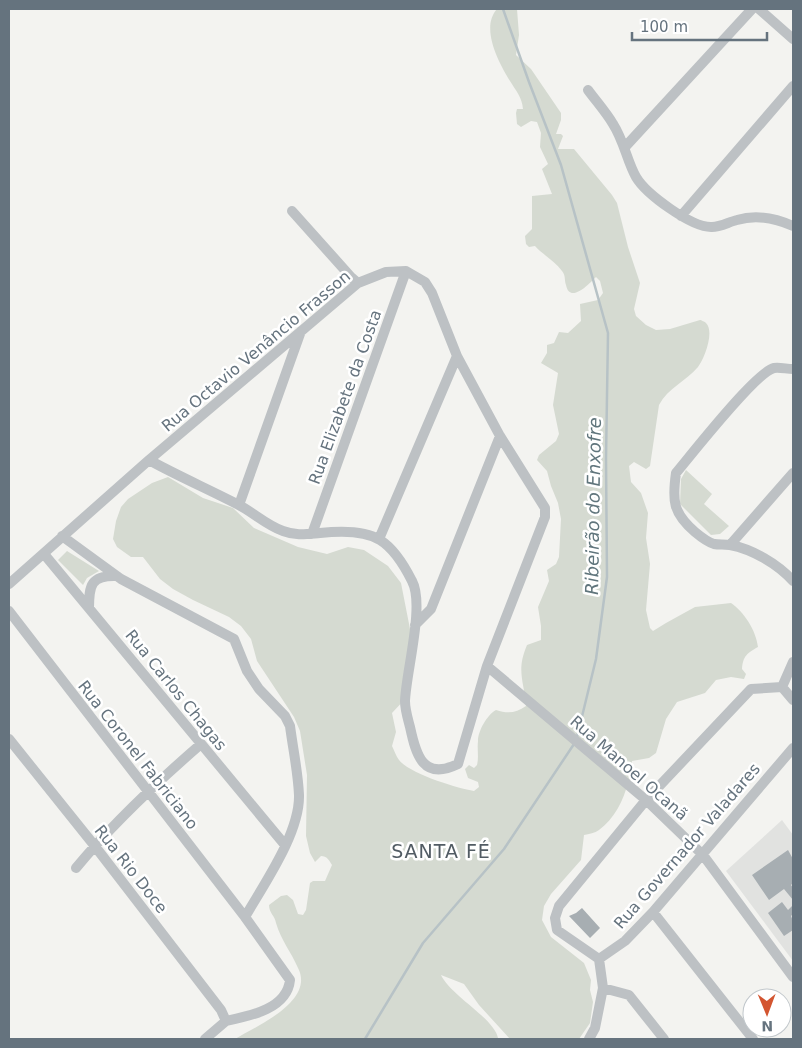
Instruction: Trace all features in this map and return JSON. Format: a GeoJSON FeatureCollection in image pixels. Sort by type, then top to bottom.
{"type":"FeatureCollection","features":[{"type":"Feature","properties":{"kind":"street"},"geometry":{"type":"LineString","coordinates":[[625,148],[752,9]]}},
{"type":"Feature","properties":{"kind":"street"},"geometry":{"type":"LineString","coordinates":[[759,9],[793,39]]}},
{"type":"Feature","properties":{"kind":"street"},"geometry":{"type":"LineString","coordinates":[[681,216],[793,86]]}},
{"type":"Feature","properties":{"kind":"street"},"geometry":{"type":"LineString","coordinates":[[588,90],[614,124],[637,178],[655,197],[681,216],[700,225],[712,228],[740,219],[757,217],[768,218],[793,226]]}},
{"type":"Feature","properties":{"kind":"street"},"geometry":{"type":"LineString","coordinates":[[292,211],[351,277],[358,282]]}},
{"type":"Feature","properties":{"kind":"street","name":"Rua Octavio Venâncio Frasson"},"geometry":{"type":"LineString","coordinates":[[9,584],[149,460],[358,282],[386,272],[406,272]]}},
{"type":"Feature","properties":{"kind":"street"},"geometry":{"type":"LineString","coordinates":[[149,460],[239,505],[284,532],[301,535],[350,531],[379,539],[391,550],[403,566],[415,587],[417,595],[405,703],[415,752],[425,765],[436,769],[449,768],[458,764],[487,666],[545,517],[545,508],[500,436],[456,356],[432,293],[425,282],[406,272]]}},
{"type":"Feature","properties":{"kind":"street","name":"Rua Elizabete da Costa"},"geometry":{"type":"LineString","coordinates":[[312,534],[406,272]]}},
{"type":"Feature","properties":{"kind":"street"},"geometry":{"type":"LineString","coordinates":[[239,505],[301,330]]}},
{"type":"Feature","properties":{"kind":"street"},"geometry":{"type":"LineString","coordinates":[[379,539],[456,356]]}},
{"type":"Feature","properties":{"kind":"street"},"geometry":{"type":"LineString","coordinates":[[793,370],[774,368],[765,372],[749,387],[676,473],[673,491],[679,516],[702,539],[716,544],[730,544],[759,555],[783,570],[793,580]]}},
{"type":"Feature","properties":{"kind":"street"},"geometry":{"type":"LineString","coordinates":[[415,625],[431,609],[500,436]]}},
{"type":"Feature","properties":{"kind":"street"},"geometry":{"type":"LineString","coordinates":[[730,544],[793,473]]}},
{"type":"Feature","properties":{"kind":"street"},"geometry":{"type":"LineString","coordinates":[[62,536],[117,576],[234,639],[247,671],[259,689],[285,716],[290,726],[299,795],[298,810],[286,846],[245,917]]}},
{"type":"Feature","properties":{"kind":"street","name":"Rua Carlos Chagas"},"geometry":{"type":"LineString","coordinates":[[44,554],[286,846]]}},
{"type":"Feature","properties":{"kind":"street"},"geometry":{"type":"LineString","coordinates":[[89,608],[91,584],[105,576],[117,576]]}},
{"type":"Feature","properties":{"kind":"street","name":"Rua Coronel Fabriciano"},"geometry":{"type":"LineString","coordinates":[[9,611],[245,917],[290,980],[289,987],[282,998],[267,1009],[226,1021]]}},
{"type":"Feature","properties":{"kind":"street"},"geometry":{"type":"LineString","coordinates":[[782,687],[793,662]]}},
{"type":"Feature","properties":{"kind":"street","name":"Rua Manoel Ocanã"},"geometry":{"type":"LineString","coordinates":[[487,666],[646,800],[703,854],[793,977]]}},
{"type":"Feature","properties":{"kind":"street"},"geometry":{"type":"LineString","coordinates":[[782,687],[793,700]]}},
{"type":"Feature","properties":{"kind":"street"},"geometry":{"type":"LineString","coordinates":[[589,1039],[595,1028],[603,988],[599,959],[557,930],[555,918],[559,906],[646,800],[751,689],[782,687]]}},
{"type":"Feature","properties":{"kind":"street","name":"Rua Rio Doce"},"geometry":{"type":"LineString","coordinates":[[9,739],[221,1010],[226,1021]]}},
{"type":"Feature","properties":{"kind":"street"},"geometry":{"type":"LineString","coordinates":[[76,868],[94,846],[147,791],[200,744]]}},
{"type":"Feature","properties":{"kind":"street","name":"Rua Governador Valadares"},"geometry":{"type":"LineString","coordinates":[[599,959],[625,941],[653,912],[793,748]]}},
{"type":"Feature","properties":{"kind":"street"},"geometry":{"type":"LineString","coordinates":[[271,829],[294,821]]}},
{"type":"Feature","properties":{"kind":"street"},"geometry":{"type":"LineString","coordinates":[[653,912],[753,1039]]}},
{"type":"Feature","properties":{"kind":"street"},"geometry":{"type":"LineString","coordinates":[[603,988],[629,995],[664,1039]]}},
{"type":"Feature","properties":{"kind":"street"},"geometry":{"type":"LineString","coordinates":[[205,1039],[226,1021]]}},
{"type":"Feature","properties":{"kind":"shaded area"},"geometry":{"type":"Polygon","coordinates":[[[497,9],[517,9],[519,35],[516,55],[531,69],[561,113],[561,120],[556,134],[563,136],[558,149],[574,149],[617,203],[628,247],[640,283],[634,309],[636,316],[646,325],[656,330],[670,329],[700,320],[706,323],[708,327],[708,345],[698,367],[672,389],[659,405],[650,466],[646,469],[634,462],[629,466],[631,482],[641,493],[648,513],[646,538],[650,564],[646,610],[650,628],[653,631],[695,607],[731,603],[749,622],[755,634],[758,647],[748,653],[743,661],[742,669],[746,674],[744,679],[731,677],[716,680],[705,693],[677,702],[666,719],[656,753],[649,758],[632,761],[632,766],[639,777],[628,782],[624,796],[614,815],[604,826],[597,831],[584,835],[581,860],[551,894],[544,906],[542,920],[551,937],[584,963],[591,980],[590,990],[593,1002],[590,1023],[579,1039],[510,1039],[479,1005],[464,984],[441,975],[454,991],[489,1023],[495,1030],[498,1038],[235,1039],[281,1011],[291,1002],[298,991],[301,980],[298,968],[281,935],[269,905],[281,896],[287,895],[293,900],[298,914],[303,915],[306,910],[310,883],[313,881],[325,881],[332,865],[323,856],[315,862],[310,853],[306,836],[307,775],[300,731],[294,717],[257,661],[251,639],[241,626],[229,617],[173,589],[160,579],[143,557],[131,557],[117,547],[113,539],[116,521],[121,507],[128,499],[152,483],[168,477],[203,498],[233,508],[254,528],[298,547],[327,554],[348,547],[364,550],[388,566],[401,583],[411,634],[406,698],[392,713],[396,732],[392,746],[399,760],[423,775],[446,784],[474,791],[479,787],[478,782],[468,778],[465,769],[469,765],[474,768],[477,765],[478,737],[486,719],[496,710],[512,712],[526,706],[521,669],[522,662],[527,645],[541,640],[538,607],[549,581],[547,570],[556,564],[559,557],[561,519],[558,503],[547,471],[537,460],[539,455],[556,441],[559,434],[553,405],[558,373],[541,363],[547,353],[547,345],[554,343],[559,332],[568,333],[581,321],[580,304],[598,300],[603,293],[600,281],[596,277],[576,293],[568,291],[564,274],[559,267],[535,246],[529,247],[526,244],[525,236],[532,229],[532,196],[552,194],[542,169],[548,164],[540,147],[541,133],[537,122],[531,121],[521,127],[517,124],[517,109],[523,109],[521,101],[501,65],[493,45],[490,26],[492,17],[497,9]]]}},
{"type":"Feature","properties":{"kind":"shaded area"},"geometry":{"type":"Polygon","coordinates":[[[686,470],[712,494],[704,504],[729,526],[720,534],[711,535],[680,504],[681,479],[686,470]]]}},
{"type":"Feature","properties":{"kind":"shaded area"},"geometry":{"type":"Polygon","coordinates":[[[67,551],[99,571],[87,578],[83,585],[58,560],[67,551]]]}},
{"type":"Feature","properties":{"kind":"shaded area"},"geometry":{"type":"Polygon","coordinates":[[[782,820],[793,835],[793,961],[726,871],[782,820]]]}},
{"type":"Feature","properties":{"kind":"building"},"geometry":{"type":"Polygon","coordinates":[[[788,850],[793,859],[793,883],[791,885],[793,888],[793,900],[784,889],[769,900],[752,875],[788,850]]]}},
{"type":"Feature","properties":{"kind":"building"},"geometry":{"type":"Polygon","coordinates":[[[782,902],[788,910],[793,905],[793,914],[791,916],[793,930],[784,936],[768,913],[782,902]]]}},
{"type":"Feature","properties":{"kind":"building"},"geometry":{"type":"Polygon","coordinates":[[[582,908],[600,928],[590,938],[569,916],[582,908]]]}},
{"type":"Feature","properties":{"kind":"waterway","name":"Ribeirão do Enxofre"},"geometry":{"type":"LineString","coordinates":[[503,9],[561,165],[608,333],[607,577],[596,659],[577,737]]}},
{"type":"Feature","properties":{"kind":"waterway","name":"Ribeirão do Enxofre"},"geometry":{"type":"LineString","coordinates":[[365,1039],[423,943],[504,849],[574,744]]}},
{"type":"Feature","properties":{"kind":"district","name":"SANTA FÉ"},"geometry":{"type":"Point","coordinates":[441,851]}}]}
